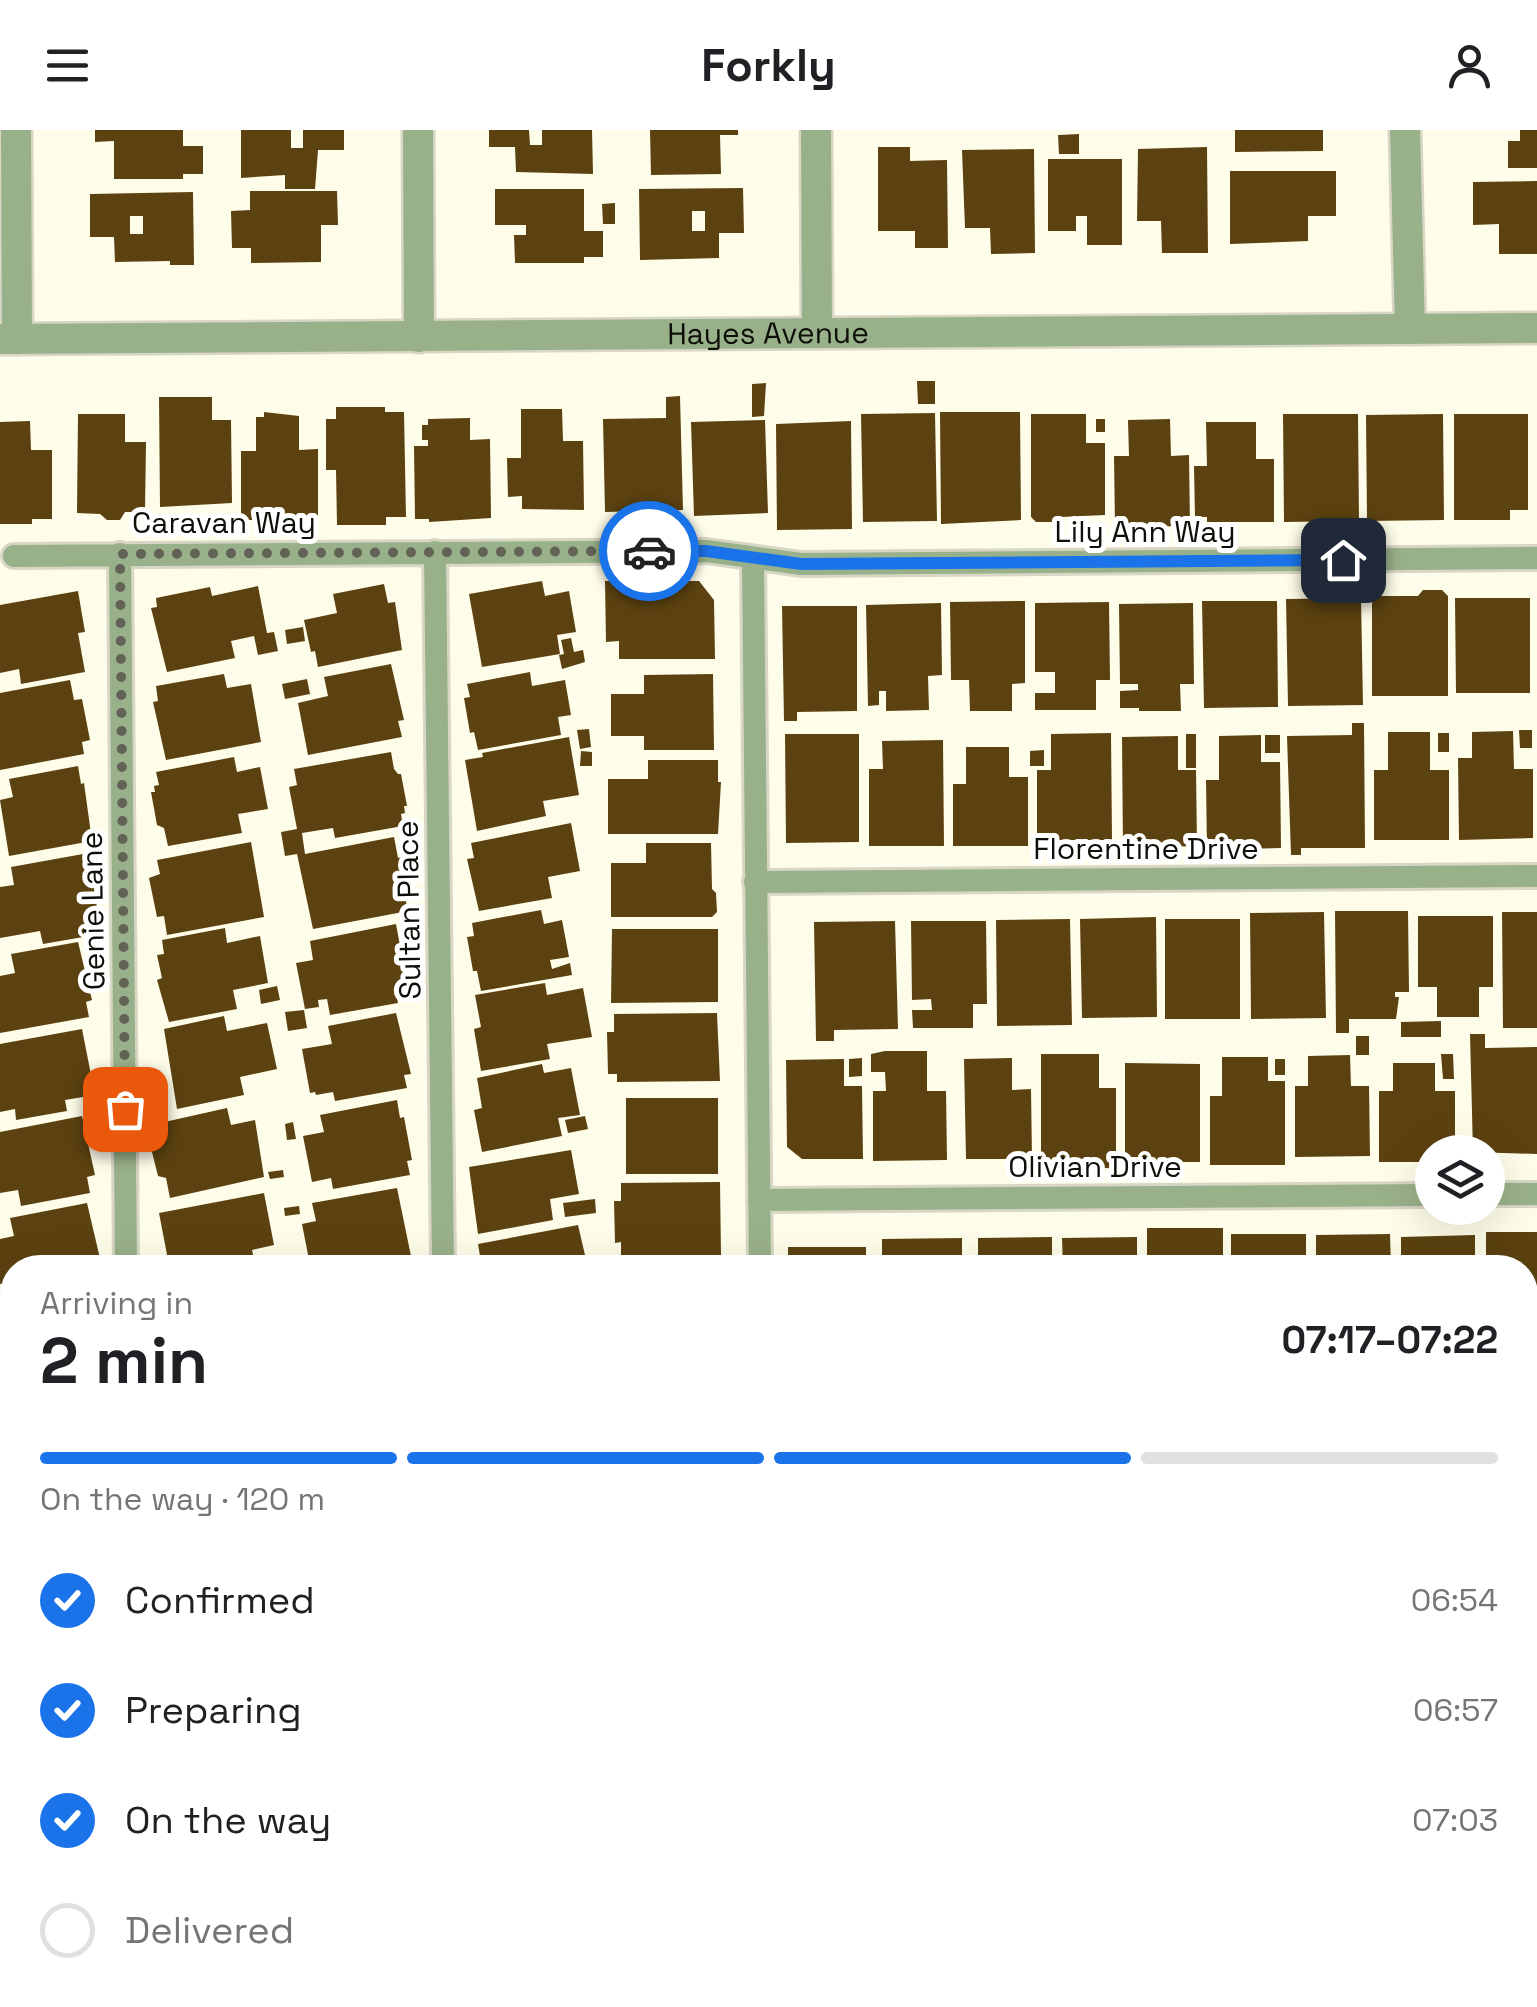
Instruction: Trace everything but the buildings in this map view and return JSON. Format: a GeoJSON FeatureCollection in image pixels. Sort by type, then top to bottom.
{"type":"FeatureCollection","features":[{"type":"Feature","properties":{"kind":"street"},"geometry":{"type":"LineString","coordinates":[[9,339],[16,130]]}},
{"type":"Feature","properties":{"kind":"street"},"geometry":{"type":"LineString","coordinates":[[418,130],[419,337]]}},
{"type":"Feature","properties":{"kind":"street"},"geometry":{"type":"LineString","coordinates":[[816,130],[817,333]]}},
{"type":"Feature","properties":{"kind":"street"},"geometry":{"type":"LineString","coordinates":[[1405,130],[1410,329]]}},
{"type":"Feature","properties":{"kind":"street","name":"Hayes Avenue"},"geometry":{"type":"LineString","coordinates":[[9,339],[1537,328]]}},
{"type":"Feature","properties":{"kind":"lane","name":"Lily Ann Way"},"geometry":{"type":"LineString","coordinates":[[435,552],[706,551],[821,564],[1537,558]]}},
{"type":"Feature","properties":{"kind":"lane","name":"Caravan Way"},"geometry":{"type":"LineString","coordinates":[[14,556],[435,552]]}},
{"type":"Feature","properties":{"kind":"lane","name":"Sultan Place"},"geometry":{"type":"LineString","coordinates":[[435,552],[443,1255]]}},
{"type":"Feature","properties":{"kind":"lane","name":"Genie Lane"},"geometry":{"type":"LineString","coordinates":[[120,554],[126,1255]]}},
{"type":"Feature","properties":{"kind":"lane"},"geometry":{"type":"LineString","coordinates":[[753,559],[760,1255]]}},
{"type":"Feature","properties":{"kind":"lane","name":"Florentine Drive"},"geometry":{"type":"LineString","coordinates":[[754,882],[1537,876]]}},
{"type":"Feature","properties":{"kind":"lane","name":"Olivian Drive"},"geometry":{"type":"LineString","coordinates":[[758,1200],[1415,1194]]}},
{"type":"Feature","properties":{"kind":"lane"},"geometry":{"type":"LineString","coordinates":[[1505,1194],[1537,1194]]}},
{"type":"Feature","properties":{"kind":"way so far"},"geometry":{"type":"LineString","coordinates":[[125,1109],[120,554],[649,551]]}},
{"type":"Feature","properties":{"kind":"route"},"geometry":{"type":"LineString","coordinates":[[649,551],[706,551],[801,564],[1343,560]]}}]}
